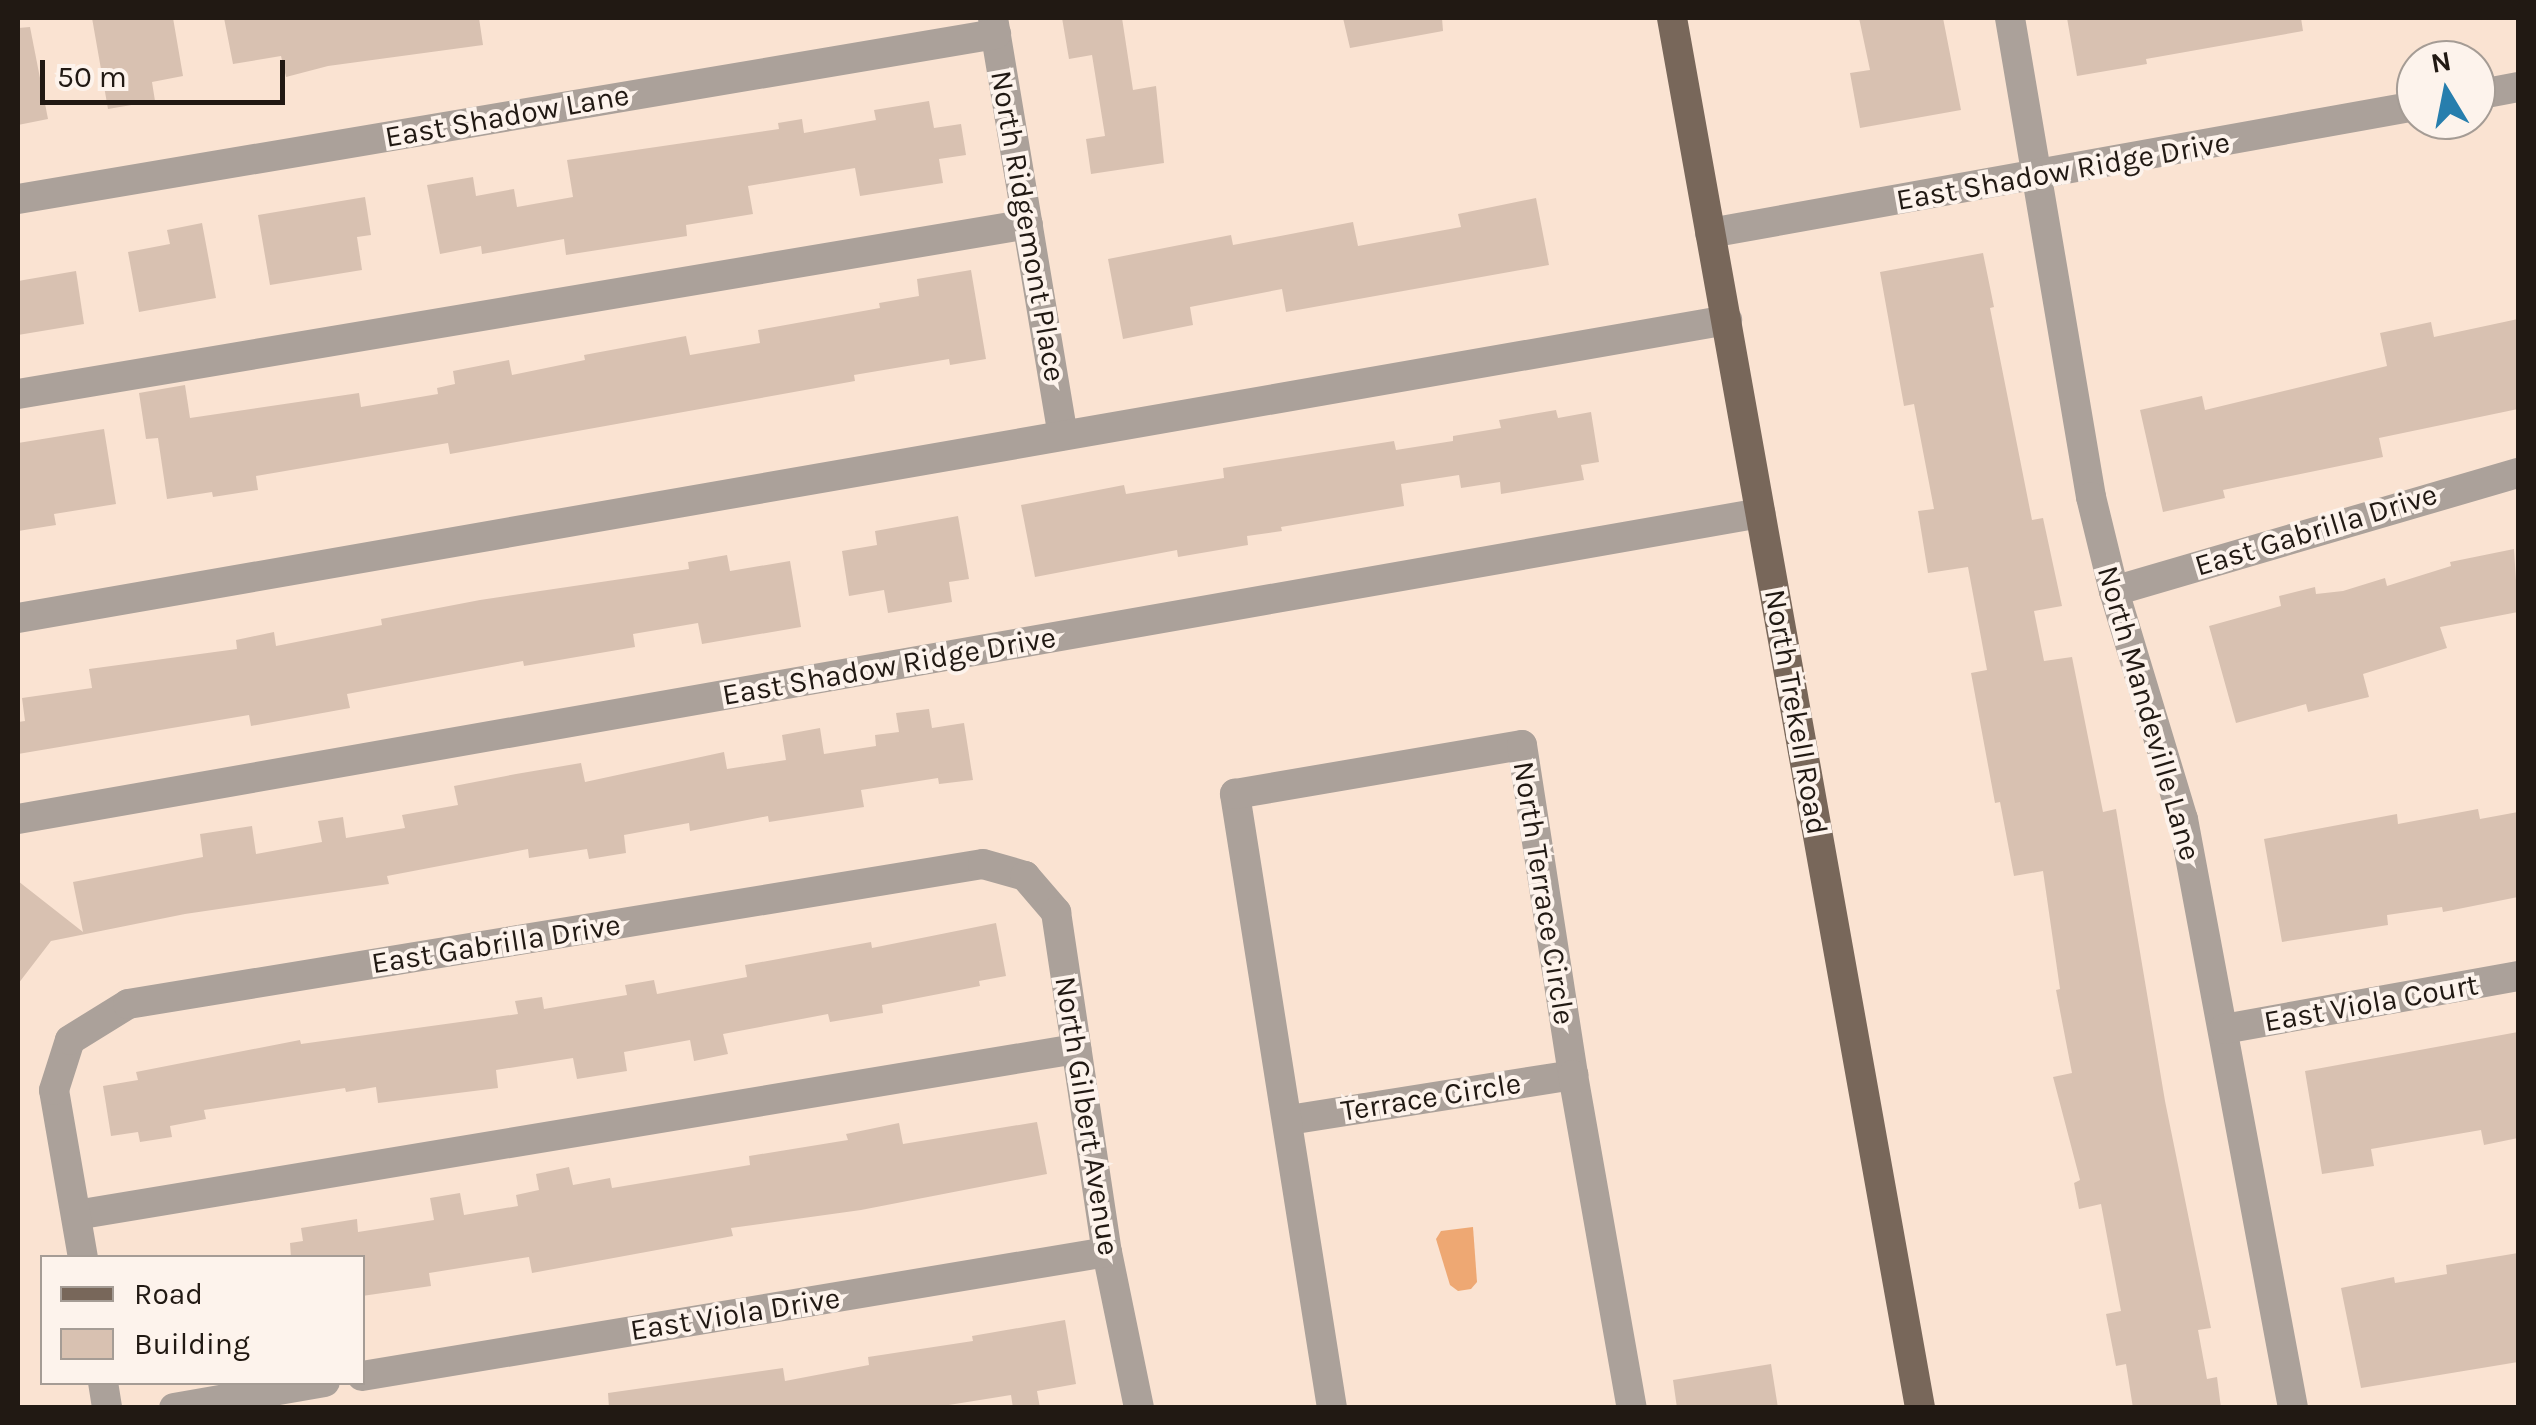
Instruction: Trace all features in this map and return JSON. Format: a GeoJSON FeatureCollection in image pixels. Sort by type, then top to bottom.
{"type":"FeatureCollection","features":[{"type":"Feature","properties":{"kind":"main road","name":"North Trekell Road"},"geometry":{"type":"LineString","coordinates":[[1672,18],[1920,1408]]}},
{"type":"Feature","properties":{"kind":"street","name":"North Mandeville Lane"},"geometry":{"type":"LineString","coordinates":[[2010,18],[2091,497],[2114,590],[2183,818],[2293,1408]]}},
{"type":"Feature","properties":{"kind":"street","name":"East Shadow Lane"},"geometry":{"type":"LineString","coordinates":[[18,199],[994,26]]}},
{"type":"Feature","properties":{"kind":"street","name":"North Ridgemont Place"},"geometry":{"type":"LineString","coordinates":[[994,26],[1064,435]]}},
{"type":"Feature","properties":{"kind":"street","name":"East Shadow Ridge Drive"},"geometry":{"type":"LineString","coordinates":[[1710,233],[2396,110]]}},
{"type":"Feature","properties":{"kind":"street"},"geometry":{"type":"LineString","coordinates":[[18,394],[1028,224]]}},
{"type":"Feature","properties":{"kind":"street"},"geometry":{"type":"LineString","coordinates":[[18,618],[1727,320]]}},
{"type":"Feature","properties":{"kind":"street","name":"East Gabrilla Drive"},"geometry":{"type":"LineString","coordinates":[[2114,590],[2518,473]]}},
{"type":"Feature","properties":{"kind":"street","name":"East Shadow Ridge Drive"},"geometry":{"type":"LineString","coordinates":[[18,819],[1760,512]]}},
{"type":"Feature","properties":{"kind":"street","name":"North Terrace Circle"},"geometry":{"type":"LineString","coordinates":[[1332,1408],[1234,794],[1522,745],[1573,1075],[1632,1408]]}},
{"type":"Feature","properties":{"kind":"street","name":"East Gabrilla Drive"},"geometry":{"type":"LineString","coordinates":[[76,1215],[54,1090],[70,1040],[128,1004],[983,864]]}},
{"type":"Feature","properties":{"kind":"street","name":"North Gilbert Avenue"},"geometry":{"type":"LineString","coordinates":[[983,864],[1025,876],[1056,912],[1107,1252],[1139,1408]]}},
{"type":"Feature","properties":{"kind":"street","name":"East Viola Court"},"geometry":{"type":"LineString","coordinates":[[2224,1029],[2518,976]]}},
{"type":"Feature","properties":{"kind":"street"},"geometry":{"type":"LineString","coordinates":[[82,1255],[76,1215],[1076,1049]]}},
{"type":"Feature","properties":{"kind":"street","name":"Terrace Circle"},"geometry":{"type":"LineString","coordinates":[[1289,1120],[1573,1075]]}},
{"type":"Feature","properties":{"kind":"street","name":"East Viola Drive"},"geometry":{"type":"LineString","coordinates":[[365,1376],[1107,1252]]}},
{"type":"Feature","properties":{"kind":"street"},"geometry":{"type":"LineString","coordinates":[[174,1408],[308,1385]]}},
{"type":"Feature","properties":{"kind":"shaded area"},"geometry":{"type":"Polygon","coordinates":[[[1473,1227],[1477,1282],[1471,1289],[1458,1291],[1450,1285],[1436,1239],[1441,1231],[1473,1227]]]}},
{"type":"Feature","properties":{"kind":"building"},"geometry":{"type":"Polygon","coordinates":[[[92,18],[173,18],[183,76],[152,82],[155,101],[108,109],[92,18]]]}},
{"type":"Feature","properties":{"kind":"building"},"geometry":{"type":"Polygon","coordinates":[[[224,18],[479,18],[483,45],[328,66],[286,77],[281,56],[233,64],[224,18]]]}},
{"type":"Feature","properties":{"kind":"building"},"geometry":{"type":"Polygon","coordinates":[[[1062,18],[1122,18],[1133,90],[1156,86],[1164,163],[1091,174],[1086,139],[1105,136],[1092,55],[1069,59],[1062,18]]]}},
{"type":"Feature","properties":{"kind":"building"},"geometry":{"type":"Polygon","coordinates":[[[1343,18],[1442,18],[1443,31],[1350,48],[1343,18]]]}},
{"type":"Feature","properties":{"kind":"building"},"geometry":{"type":"Polygon","coordinates":[[[1859,18],[1943,18],[1961,110],[1860,128],[1850,73],[1870,70],[1859,18]]]}},
{"type":"Feature","properties":{"kind":"building"},"geometry":{"type":"Polygon","coordinates":[[[2067,18],[2301,18],[2303,31],[2146,59],[2147,64],[2077,76],[2067,18]]]}},
{"type":"Feature","properties":{"kind":"building"},"geometry":{"type":"Polygon","coordinates":[[[30,27],[48,119],[18,125],[18,28],[30,27]]]}},
{"type":"Feature","properties":{"kind":"building"},"geometry":{"type":"Polygon","coordinates":[[[929,101],[934,128],[961,124],[966,155],[939,159],[943,183],[860,196],[855,168],[748,186],[753,214],[686,225],[687,236],[566,255],[564,239],[482,254],[481,246],[440,254],[427,185],[473,177],[476,196],[514,189],[517,207],[573,197],[567,160],[779,129],[778,123],[802,119],[804,133],[876,120],[874,110],[929,101]]]}},
{"type":"Feature","properties":{"kind":"building"},"geometry":{"type":"Polygon","coordinates":[[[365,197],[371,235],[357,237],[362,270],[270,285],[258,215],[365,197]]]}},
{"type":"Feature","properties":{"kind":"building"},"geometry":{"type":"Polygon","coordinates":[[[1536,198],[1549,265],[1286,312],[1282,289],[1190,307],[1193,325],[1123,339],[1108,259],[1231,235],[1233,245],[1353,222],[1358,246],[1461,227],[1458,214],[1536,198]]]}},
{"type":"Feature","properties":{"kind":"building"},"geometry":{"type":"Polygon","coordinates":[[[202,223],[216,298],[139,312],[128,252],[170,244],[167,230],[202,223]]]}},
{"type":"Feature","properties":{"kind":"building"},"geometry":{"type":"Polygon","coordinates":[[[1983,253],[1994,307],[1990,308],[2032,520],[2043,518],[2062,606],[2034,611],[2044,661],[2072,657],[2103,812],[2116,809],[2165,1101],[2211,1328],[2198,1330],[2207,1379],[2217,1377],[2221,1408],[2133,1408],[2126,1364],[2116,1366],[2106,1314],[2121,1311],[2101,1204],[2079,1209],[2074,1183],[2080,1180],[2053,1077],[2072,1073],[2056,990],[2060,989],[2043,871],[2014,876],[2000,802],[1995,803],[1971,673],[1987,670],[1968,567],[1928,573],[1918,511],[1934,509],[1914,404],[1904,406],[1880,272],[1983,253]]]}},
{"type":"Feature","properties":{"kind":"building"},"geometry":{"type":"Polygon","coordinates":[[[971,270],[986,359],[950,365],[949,359],[854,375],[855,381],[450,454],[448,443],[256,476],[258,490],[213,497],[212,492],[167,499],[158,438],[146,439],[139,393],[185,385],[190,418],[359,393],[361,407],[438,394],[437,388],[455,384],[453,371],[509,360],[512,375],[585,360],[584,355],[686,336],[690,355],[760,343],[758,330],[880,308],[879,303],[919,296],[917,279],[971,270]]]}},
{"type":"Feature","properties":{"kind":"building"},"geometry":{"type":"Polygon","coordinates":[[[76,271],[84,324],[18,335],[18,281],[76,271]]]}},
{"type":"Feature","properties":{"kind":"building"},"geometry":{"type":"Polygon","coordinates":[[[2518,319],[2518,409],[2379,438],[2383,457],[2223,490],[2225,498],[2163,512],[2140,410],[2202,396],[2205,410],[2387,366],[2380,333],[2431,322],[2434,337],[2518,319]]]}},
{"type":"Feature","properties":{"kind":"building"},"geometry":{"type":"Polygon","coordinates":[[[1556,410],[1558,418],[1591,412],[1599,462],[1581,465],[1584,480],[1501,494],[1500,482],[1461,488],[1459,475],[1401,484],[1404,506],[1281,527],[1282,531],[1247,536],[1248,545],[1178,557],[1177,550],[1035,577],[1021,505],[1124,485],[1126,494],[1224,478],[1223,468],[1394,441],[1396,450],[1453,441],[1453,436],[1501,428],[1499,420],[1556,410]]]}},
{"type":"Feature","properties":{"kind":"building"},"geometry":{"type":"Polygon","coordinates":[[[104,429],[116,504],[54,514],[56,525],[18,531],[18,443],[104,429]]]}},
{"type":"Feature","properties":{"kind":"building"},"geometry":{"type":"Polygon","coordinates":[[[958,516],[969,579],[949,582],[952,602],[888,613],[884,590],[849,596],[842,551],[877,545],[875,531],[958,516]]]}},
{"type":"Feature","properties":{"kind":"building"},"geometry":{"type":"Polygon","coordinates":[[[2514,549],[2518,612],[2440,627],[2447,648],[2363,674],[2369,697],[2308,712],[2306,704],[2236,723],[2209,626],[2281,606],[2279,596],[2315,587],[2316,594],[2343,591],[2385,578],[2387,586],[2451,566],[2450,562],[2514,549]]]}},
{"type":"Feature","properties":{"kind":"building"},"geometry":{"type":"Polygon","coordinates":[[[727,555],[730,571],[790,561],[801,627],[702,644],[698,623],[633,634],[635,647],[524,666],[523,661],[347,694],[350,708],[251,726],[249,715],[18,754],[18,722],[25,721],[22,698],[92,688],[89,669],[237,649],[236,640],[274,632],[276,646],[382,625],[381,619],[480,600],[689,569],[688,562],[727,555]]]}},
{"type":"Feature","properties":{"kind":"building"},"geometry":{"type":"Polygon","coordinates":[[[929,709],[932,728],[964,723],[973,780],[939,784],[938,778],[861,790],[864,807],[769,822],[768,816],[690,831],[689,823],[624,835],[626,853],[589,859],[587,849],[529,858],[528,849],[387,876],[389,884],[185,914],[51,941],[18,984],[18,881],[83,932],[73,882],[203,857],[200,834],[252,826],[256,854],[322,842],[318,821],[343,817],[346,838],[405,828],[402,815],[458,805],[454,786],[516,774],[581,763],[585,782],[724,752],[727,769],[786,760],[782,735],[820,728],[824,754],[876,746],[875,735],[899,732],[896,713],[929,709]]]}},
{"type":"Feature","properties":{"kind":"building"},"geometry":{"type":"Polygon","coordinates":[[[2478,809],[2480,819],[2518,812],[2518,897],[2443,912],[2442,907],[2387,915],[2388,925],[2282,942],[2264,839],[2397,814],[2398,824],[2478,809]]]}},
{"type":"Feature","properties":{"kind":"building"},"geometry":{"type":"Polygon","coordinates":[[[996,923],[1006,976],[979,981],[980,986],[882,1005],[883,1013],[830,1022],[828,1014],[723,1034],[728,1054],[694,1061],[690,1040],[624,1052],[627,1071],[577,1079],[573,1058],[496,1070],[498,1088],[378,1103],[376,1087],[346,1092],[345,1088],[204,1110],[206,1119],[170,1126],[172,1137],[140,1142],[138,1132],[111,1136],[103,1086],[138,1080],[136,1072],[300,1040],[301,1044],[518,1014],[515,1001],[542,997],[544,1009],[627,995],[625,985],[654,980],[657,994],[747,977],[745,965],[871,942],[872,948],[996,923]]]}},
{"type":"Feature","properties":{"kind":"building"},"geometry":{"type":"Polygon","coordinates":[[[2518,1032],[2518,1138],[2484,1145],[2481,1130],[2371,1149],[2374,1166],[2322,1174],[2305,1071],[2518,1032]]]}},
{"type":"Feature","properties":{"kind":"building"},"geometry":{"type":"Polygon","coordinates":[[[1037,1122],[1047,1174],[861,1210],[731,1228],[733,1236],[532,1273],[529,1257],[429,1273],[431,1286],[365,1296],[365,1255],[291,1255],[290,1243],[303,1241],[301,1228],[357,1219],[358,1232],[434,1220],[430,1198],[460,1193],[464,1215],[518,1206],[516,1195],[539,1190],[536,1174],[569,1167],[573,1185],[610,1178],[612,1188],[750,1165],[749,1156],[848,1140],[846,1134],[899,1123],[903,1144],[1037,1122]]]}},
{"type":"Feature","properties":{"kind":"building"},"geometry":{"type":"Polygon","coordinates":[[[2518,1253],[2518,1362],[2361,1388],[2341,1288],[2394,1277],[2395,1283],[2447,1274],[2446,1265],[2518,1253]]]}},
{"type":"Feature","properties":{"kind":"building"},"geometry":{"type":"Polygon","coordinates":[[[1065,1320],[1076,1384],[1037,1391],[1040,1408],[1013,1408],[1011,1395],[930,1408],[609,1408],[608,1393],[783,1368],[785,1381],[869,1365],[868,1357],[973,1341],[972,1336],[1065,1320]]]}},
{"type":"Feature","properties":{"kind":"building"},"geometry":{"type":"Polygon","coordinates":[[[1771,1364],[1778,1408],[1677,1408],[1673,1380],[1771,1364]]]}}]}
